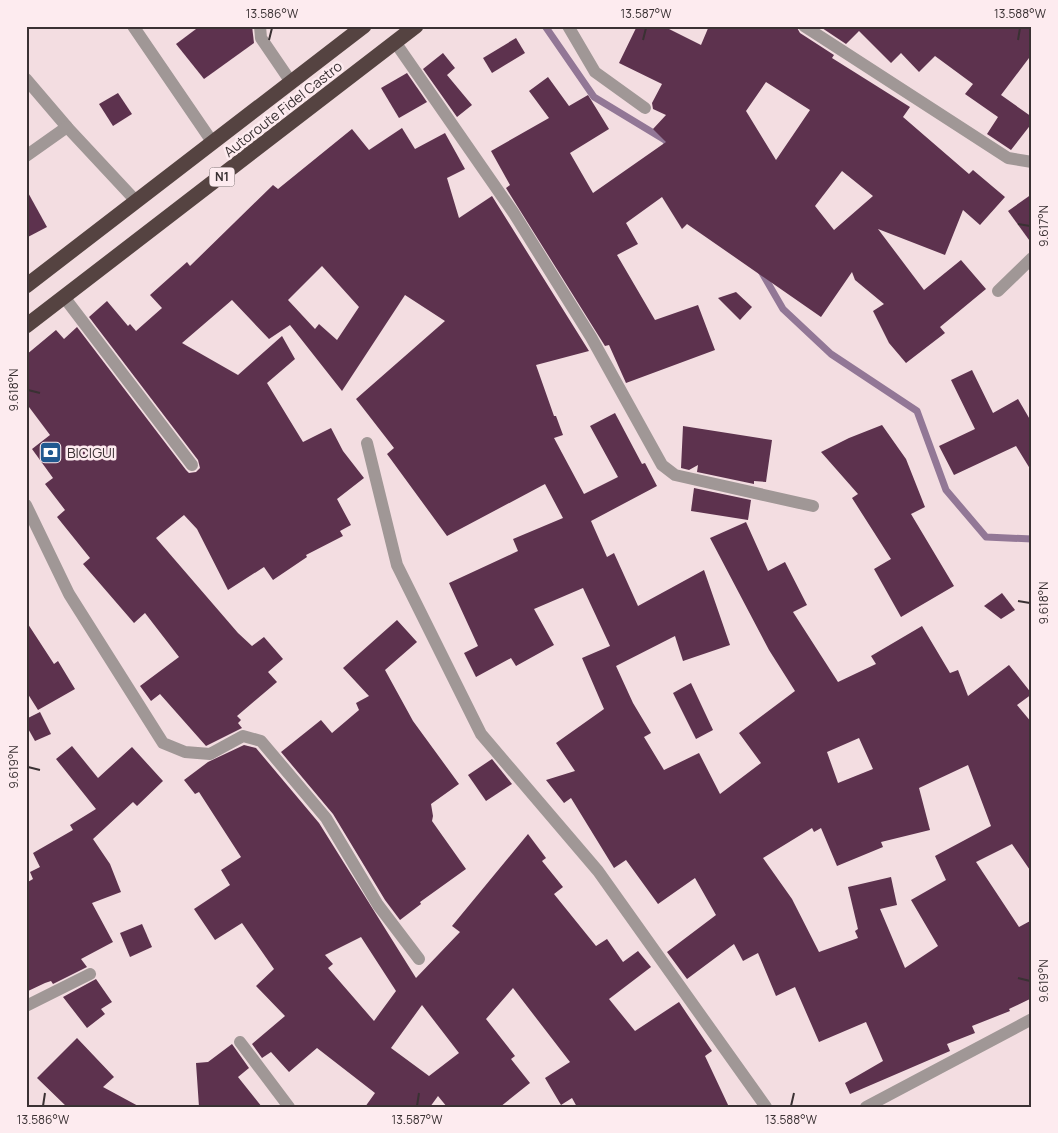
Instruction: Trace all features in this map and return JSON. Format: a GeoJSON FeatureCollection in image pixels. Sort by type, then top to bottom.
{"type":"FeatureCollection","features":[{"type":"Feature","properties":{"kind":"highway","name":"Autoroute Fidel Castro"},"geometry":{"type":"LineString","coordinates":[[26,326],[416,26]]}},
{"type":"Feature","properties":{"kind":"highway","name":"Autoroute Fidel Castro"},"geometry":{"type":"LineString","coordinates":[[26,286],[213,143],[356,28]]}},
{"type":"Feature","properties":{"kind":"street"},"geometry":{"type":"LineString","coordinates":[[133,26],[213,143]]}},
{"type":"Feature","properties":{"kind":"street"},"geometry":{"type":"LineString","coordinates":[[260,26],[261,38],[291,82]]}},
{"type":"Feature","properties":{"kind":"street"},"geometry":{"type":"LineString","coordinates":[[568,26],[595,72],[645,108]]}},
{"type":"Feature","properties":{"kind":"street"},"geometry":{"type":"LineString","coordinates":[[804,26],[1008,158],[1032,162]]}},
{"type":"Feature","properties":{"kind":"street"},"geometry":{"type":"LineString","coordinates":[[395,42],[513,212],[591,337],[662,465],[675,475],[813,506]]}},
{"type":"Feature","properties":{"kind":"street"},"geometry":{"type":"LineString","coordinates":[[26,79],[67,127],[136,201]]}},
{"type":"Feature","properties":{"kind":"street"},"geometry":{"type":"LineString","coordinates":[[26,156],[67,127]]}},
{"type":"Feature","properties":{"kind":"street"},"geometry":{"type":"LineString","coordinates":[[998,291],[1032,258]]}},
{"type":"Feature","properties":{"kind":"street"},"geometry":{"type":"LineString","coordinates":[[64,297],[192,465]]}},
{"type":"Feature","properties":{"kind":"street"},"geometry":{"type":"LineString","coordinates":[[367,443],[397,565],[481,734],[598,872],[766,1107]]}},
{"type":"Feature","properties":{"kind":"street"},"geometry":{"type":"LineString","coordinates":[[26,505],[69,594],[163,744],[185,752],[210,754],[243,736],[261,741],[326,818],[378,905],[419,959]]}},
{"type":"Feature","properties":{"kind":"street"},"geometry":{"type":"LineString","coordinates":[[26,1006],[90,974]]}},
{"type":"Feature","properties":{"kind":"street"},"geometry":{"type":"LineString","coordinates":[[866,1107],[1032,1019]]}},
{"type":"Feature","properties":{"kind":"street"},"geometry":{"type":"LineString","coordinates":[[240,1042],[289,1107]]}},
{"type":"Feature","properties":{"kind":"building"},"geometry":{"type":"Polygon","coordinates":[[[200,26],[252,26],[254,43],[204,79],[176,44],[200,26]]]}},
{"type":"Feature","properties":{"kind":"building"},"geometry":{"type":"Polygon","coordinates":[[[637,26],[663,26],[701,45],[709,26],[796,26],[800,33],[834,55],[832,58],[910,107],[903,117],[969,174],[973,170],[1005,197],[980,225],[963,210],[945,255],[878,229],[924,290],[961,260],[986,289],[940,327],[945,333],[906,363],[889,343],[873,311],[884,304],[855,280],[852,272],[821,317],[687,224],[682,229],[662,197],[626,223],[638,244],[617,255],[655,320],[698,305],[715,350],[626,383],[609,345],[605,346],[506,188],[510,185],[491,151],[549,118],[529,91],[548,77],[569,106],[588,95],[609,129],[570,153],[593,193],[666,142],[653,129],[666,115],[653,109],[652,103],[662,84],[619,63],[637,26]],[[766,82],[746,111],[776,160],[810,110],[766,82]],[[842,171],[815,206],[834,230],[873,196],[842,171]]]}},
{"type":"Feature","properties":{"kind":"building"},"geometry":{"type":"Polygon","coordinates":[[[819,26],[1032,26],[1032,54],[1001,95],[1032,117],[1032,123],[1011,150],[987,134],[998,117],[965,94],[973,84],[935,56],[919,72],[901,53],[891,63],[859,31],[846,44],[819,26]]]}},
{"type":"Feature","properties":{"kind":"building"},"geometry":{"type":"Polygon","coordinates":[[[516,38],[525,53],[492,73],[483,58],[516,38]]]}},
{"type":"Feature","properties":{"kind":"building"},"geometry":{"type":"Polygon","coordinates":[[[443,53],[455,68],[447,75],[472,105],[457,117],[423,69],[443,53]]]}},
{"type":"Feature","properties":{"kind":"building"},"geometry":{"type":"Polygon","coordinates":[[[407,73],[427,102],[399,118],[381,88],[407,73]]]}},
{"type":"Feature","properties":{"kind":"building"},"geometry":{"type":"Polygon","coordinates":[[[118,93],[132,114],[113,126],[99,104],[118,93]]]}},
{"type":"Feature","properties":{"kind":"building"},"geometry":{"type":"Polygon","coordinates":[[[402,128],[415,149],[445,133],[465,169],[447,178],[459,218],[492,196],[589,351],[536,365],[554,416],[556,416],[563,435],[554,438],[584,494],[618,477],[590,426],[615,413],[642,464],[645,463],[657,486],[591,521],[607,557],[614,553],[638,606],[704,570],[730,645],[683,661],[675,636],[616,666],[633,703],[651,733],[644,737],[664,770],[699,753],[720,794],[761,763],[739,733],[795,691],[769,650],[710,538],[746,522],[768,571],[785,562],[807,605],[793,612],[838,682],[876,664],[871,656],[922,626],[950,673],[958,670],[968,696],[1009,665],[1032,694],[1017,705],[1032,723],[1032,873],[1012,844],[976,862],[1019,927],[1032,920],[1032,998],[1009,1009],[1010,1011],[972,1026],[975,1033],[947,1044],[950,1051],[850,1094],[845,1083],[883,1061],[866,1022],[819,1042],[795,987],[776,996],[758,953],[743,961],[734,944],[687,979],[667,952],[716,915],[695,878],[658,904],[626,860],[614,868],[571,798],[564,803],[546,780],[575,771],[556,743],[604,709],[582,658],[610,646],[583,588],[534,609],[554,645],[516,666],[511,658],[476,677],[464,653],[478,646],[449,583],[518,551],[513,539],[563,518],[545,484],[447,536],[387,454],[394,448],[356,399],[445,321],[405,295],[342,391],[290,325],[269,339],[232,300],[182,343],[238,375],[282,336],[295,359],[267,383],[303,442],[331,428],[343,451],[364,478],[337,499],[351,525],[340,531],[343,536],[306,555],[307,557],[273,580],[264,567],[228,590],[197,529],[184,515],[156,538],[238,633],[252,646],[264,637],[283,659],[268,672],[277,682],[237,716],[241,720],[238,723],[242,728],[206,746],[160,694],[151,701],[140,686],[179,657],[145,613],[134,623],[83,564],[90,558],[57,517],[65,510],[45,484],[53,478],[32,449],[50,435],[26,403],[26,355],[56,330],[64,339],[77,327],[186,470],[189,473],[196,472],[200,468],[198,460],[89,317],[107,301],[128,326],[130,324],[136,331],[162,308],[150,295],[187,262],[190,266],[273,185],[278,189],[352,129],[369,150],[402,128]],[[322,266],[288,300],[315,329],[319,324],[337,340],[359,307],[322,266]],[[859,738],[827,752],[838,783],[873,769],[859,738]],[[968,765],[919,788],[930,830],[881,842],[883,847],[837,866],[821,828],[814,832],[812,828],[763,858],[792,899],[819,952],[858,938],[855,931],[858,929],[848,887],[891,877],[897,905],[880,909],[905,968],[938,946],[911,900],[946,880],[935,856],[991,826],[968,765]]]}},
{"type":"Feature","properties":{"kind":"building"},"geometry":{"type":"Polygon","coordinates":[[[26,189],[47,227],[26,238],[26,189]]]}},
{"type":"Feature","properties":{"kind":"building"},"geometry":{"type":"Polygon","coordinates":[[[1032,194],[1032,244],[1008,211],[1032,194]]]}},
{"type":"Feature","properties":{"kind":"building"},"geometry":{"type":"Polygon","coordinates":[[[736,292],[752,307],[740,320],[718,298],[736,292]]]}},
{"type":"Feature","properties":{"kind":"building"},"geometry":{"type":"Polygon","coordinates":[[[972,370],[993,413],[1018,399],[1032,423],[1032,472],[1016,446],[954,475],[939,446],[975,429],[951,380],[972,370]]]}},
{"type":"Feature","properties":{"kind":"building"},"geometry":{"type":"Polygon","coordinates":[[[882,425],[906,459],[925,507],[911,514],[954,586],[901,617],[874,569],[891,559],[852,498],[858,494],[821,452],[882,425]]]}},
{"type":"Feature","properties":{"kind":"building"},"geometry":{"type":"Polygon","coordinates":[[[683,426],[772,440],[766,482],[754,481],[754,484],[697,472],[698,465],[689,470],[681,468],[683,426]]]}},
{"type":"Feature","properties":{"kind":"building"},"geometry":{"type":"Polygon","coordinates":[[[694,488],[751,500],[748,520],[691,511],[694,488]]]}},
{"type":"Feature","properties":{"kind":"building"},"geometry":{"type":"Polygon","coordinates":[[[1002,593],[1015,610],[1001,619],[984,606],[1002,593]]]}},
{"type":"Feature","properties":{"kind":"building"},"geometry":{"type":"Polygon","coordinates":[[[397,620],[417,642],[385,670],[413,721],[459,784],[431,804],[432,821],[466,869],[420,902],[421,904],[400,920],[385,900],[333,814],[281,752],[321,720],[332,733],[359,710],[356,703],[369,696],[343,668],[397,620]]]}},
{"type":"Feature","properties":{"kind":"building"},"geometry":{"type":"Polygon","coordinates":[[[26,621],[54,664],[58,661],[75,689],[38,710],[26,691],[26,621]]]}},
{"type":"Feature","properties":{"kind":"building"},"geometry":{"type":"Polygon","coordinates":[[[691,683],[713,730],[696,739],[673,693],[691,683]]]}},
{"type":"Feature","properties":{"kind":"building"},"geometry":{"type":"Polygon","coordinates":[[[40,712],[51,734],[35,741],[26,725],[26,719],[40,712]]]}},
{"type":"Feature","properties":{"kind":"building"},"geometry":{"type":"Polygon","coordinates":[[[244,745],[256,748],[319,823],[416,978],[460,932],[452,926],[528,834],[546,858],[542,861],[563,887],[554,894],[596,946],[607,939],[623,962],[638,951],[651,967],[609,999],[635,1031],[679,1002],[712,1051],[705,1056],[729,1107],[577,1107],[572,1098],[561,1105],[545,1078],[570,1062],[513,988],[486,1019],[515,1056],[511,1059],[530,1083],[500,1107],[447,1107],[438,1096],[430,1107],[365,1107],[375,1093],[317,1048],[289,1072],[271,1052],[262,1058],[252,1044],[285,1016],[256,986],[274,969],[242,923],[215,940],[194,909],[230,885],[221,870],[241,857],[199,792],[195,794],[184,780],[208,762],[244,745]],[[361,937],[325,955],[333,964],[328,968],[374,1021],[396,991],[361,937]],[[422,1005],[391,1048],[429,1076],[459,1053],[422,1005]]]}},
{"type":"Feature","properties":{"kind":"building"},"geometry":{"type":"Polygon","coordinates":[[[72,746],[98,778],[132,747],[163,781],[137,806],[133,802],[93,839],[110,864],[121,892],[92,903],[113,942],[81,959],[87,967],[53,984],[51,981],[26,992],[26,883],[33,879],[30,872],[40,867],[33,853],[73,830],[70,825],[96,809],[56,759],[72,746]]]}},
{"type":"Feature","properties":{"kind":"building"},"geometry":{"type":"Polygon","coordinates":[[[492,759],[512,784],[486,801],[468,775],[492,759]]]}},
{"type":"Feature","properties":{"kind":"building"},"geometry":{"type":"Polygon","coordinates":[[[142,924],[152,947],[130,957],[120,933],[142,924]]]}},
{"type":"Feature","properties":{"kind":"building"},"geometry":{"type":"Polygon","coordinates":[[[96,979],[112,1002],[101,1009],[105,1014],[87,1028],[63,997],[96,979]]]}},
{"type":"Feature","properties":{"kind":"building"},"geometry":{"type":"Polygon","coordinates":[[[77,1038],[114,1077],[103,1087],[140,1107],[67,1107],[37,1078],[77,1038]]]}},
{"type":"Feature","properties":{"kind":"building"},"geometry":{"type":"Polygon","coordinates":[[[232,1044],[249,1068],[238,1077],[262,1107],[199,1107],[196,1063],[208,1062],[232,1044]]]}},
{"type":"Feature","properties":{"kind":"waterway"},"geometry":{"type":"LineString","coordinates":[[545,26],[594,97],[665,140],[669,145]]}},
{"type":"Feature","properties":{"kind":"waterway"},"geometry":{"type":"LineString","coordinates":[[761,271],[783,309],[831,354],[917,411],[946,490],[986,537],[1032,539]]}},
{"type":"Feature","properties":{"kind":"place","name":"BICIGUI"},"geometry":{"type":"Point","coordinates":[51,453]}}]}
